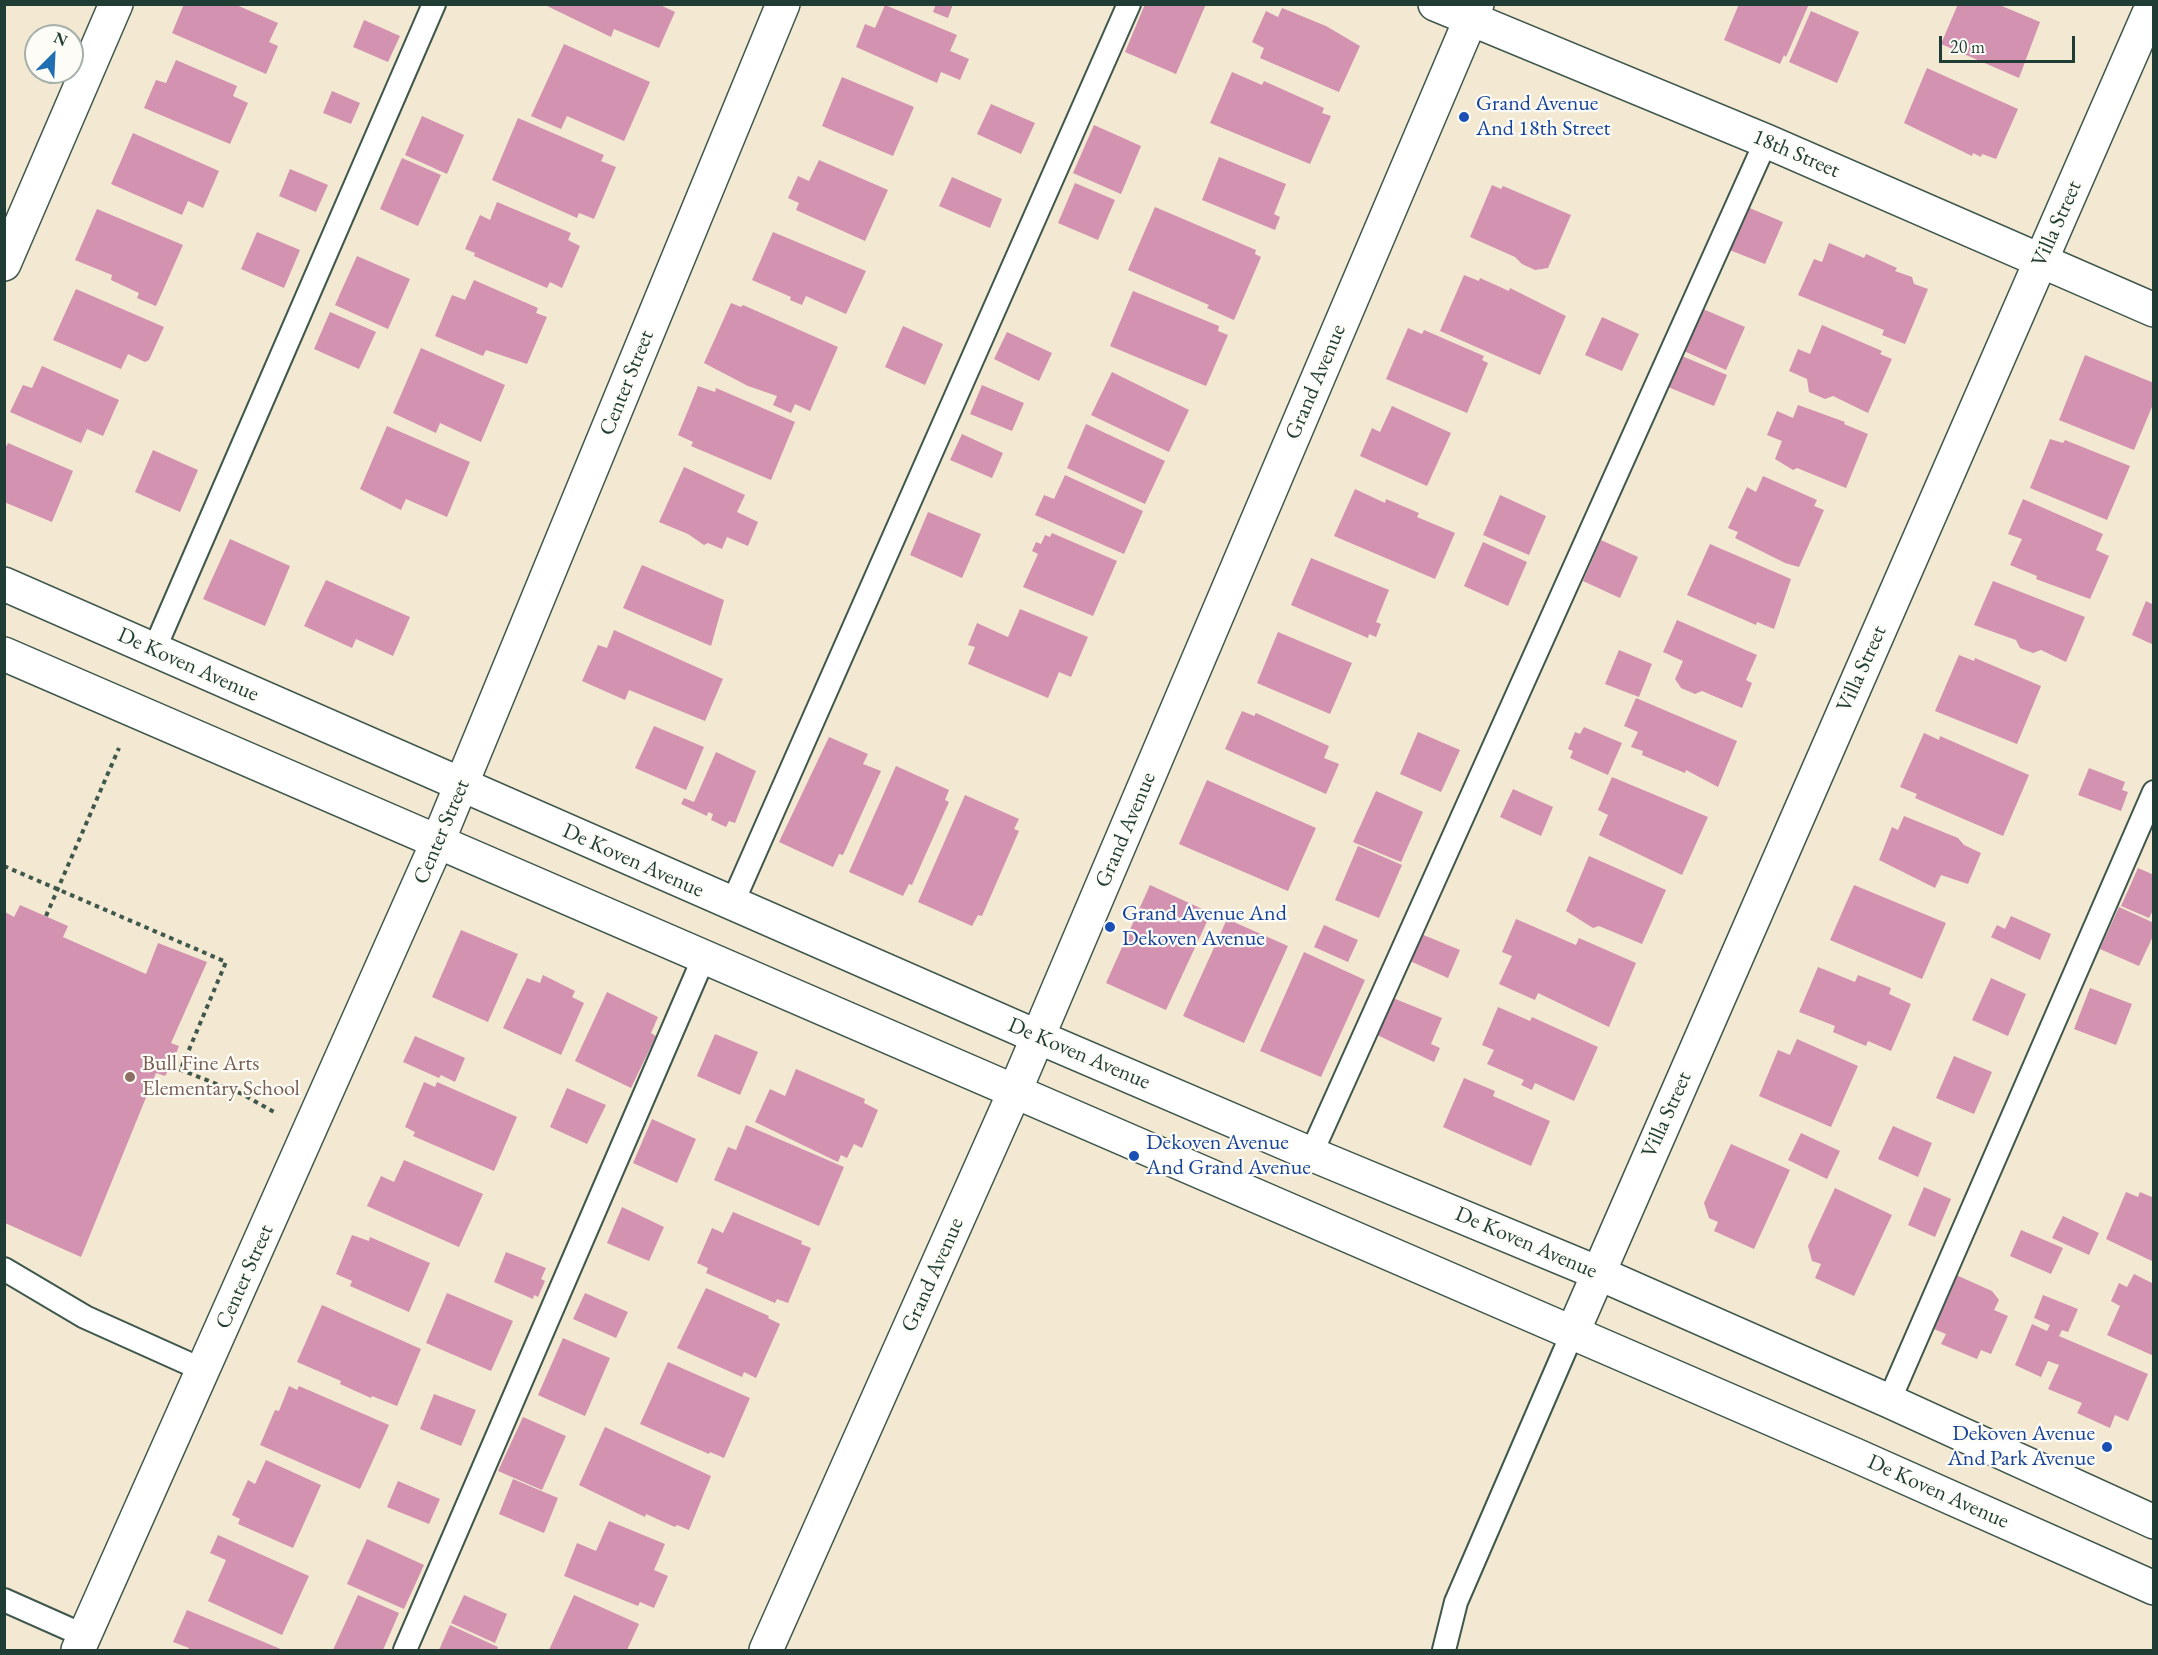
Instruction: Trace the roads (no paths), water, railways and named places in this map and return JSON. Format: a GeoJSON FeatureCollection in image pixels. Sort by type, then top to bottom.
{"type":"FeatureCollection","features":[{"type":"Feature","properties":{"kind":"street"},"geometry":{"type":"LineString","coordinates":[[4,264],[116,4]]}},
{"type":"Feature","properties":{"kind":"street","name":"Center Street"},"geometry":{"type":"LineString","coordinates":[[81,1643],[462,785],[783,4]]}},
{"type":"Feature","properties":{"kind":"street","name":"18th Street"},"geometry":{"type":"LineString","coordinates":[[1435,4],[1473,12],[2154,310]]}},
{"type":"Feature","properties":{"kind":"street","name":"Villa Street"},"geometry":{"type":"LineString","coordinates":[[1572,1334],[2153,4]]}},
{"type":"Feature","properties":{"kind":"street","name":"Grand Avenue"},"geometry":{"type":"LineString","coordinates":[[766,1650],[1014,1093],[1473,12]]}},
{"type":"Feature","properties":{"kind":"street","name":"De Koven Avenue"},"geometry":{"type":"LineString","coordinates":[[4,584],[1038,1037],[1598,1273],[1889,1401],[2154,1522]]}},
{"type":"Feature","properties":{"kind":"street","name":"De Koven Avenue"},"geometry":{"type":"LineString","coordinates":[[4,654],[1855,1455],[2154,1588]]}},
{"type":"Feature","properties":{"kind":"lane"},"geometry":{"type":"LineString","coordinates":[[154,650],[434,4]]}},
{"type":"Feature","properties":{"kind":"lane"},"geometry":{"type":"LineString","coordinates":[[732,904],[1129,4]]}},
{"type":"Feature","properties":{"kind":"lane"},"geometry":{"type":"LineString","coordinates":[[1311,1154],[1766,141]]}},
{"type":"Feature","properties":{"kind":"lane"},"geometry":{"type":"LineString","coordinates":[[1889,1401],[2154,792]]}},
{"type":"Feature","properties":{"kind":"lane"},"geometry":{"type":"LineString","coordinates":[[405,1650],[705,957]]}},
{"type":"Feature","properties":{"kind":"lane"},"geometry":{"type":"LineString","coordinates":[[4,1269],[85,1317],[203,1370]]}},
{"type":"Feature","properties":{"kind":"lane"},"geometry":{"type":"LineString","coordinates":[[1444,1650],[1456,1602],[1572,1334]]}},
{"type":"Feature","properties":{"kind":"lane"},"geometry":{"type":"LineString","coordinates":[[4,1600],[81,1643]]}},
{"type":"Feature","properties":{"kind":"place","name":"Grand Avenue And 18th Street"},"geometry":{"type":"Point","coordinates":[1464,117]}},
{"type":"Feature","properties":{"kind":"place","name":"Grand Avenue And Dekoven Avenue"},"geometry":{"type":"Point","coordinates":[1110,927]}},
{"type":"Feature","properties":{"kind":"place","name":"Bull Fine Arts Elementary School"},"geometry":{"type":"Point","coordinates":[130,1077]}},
{"type":"Feature","properties":{"kind":"place","name":"Dekoven Avenue And Grand Avenue"},"geometry":{"type":"Point","coordinates":[1134,1156]}},
{"type":"Feature","properties":{"kind":"place","name":"Dekoven Avenue And Park Avenue"},"geometry":{"type":"Point","coordinates":[2107,1447]}}]}
